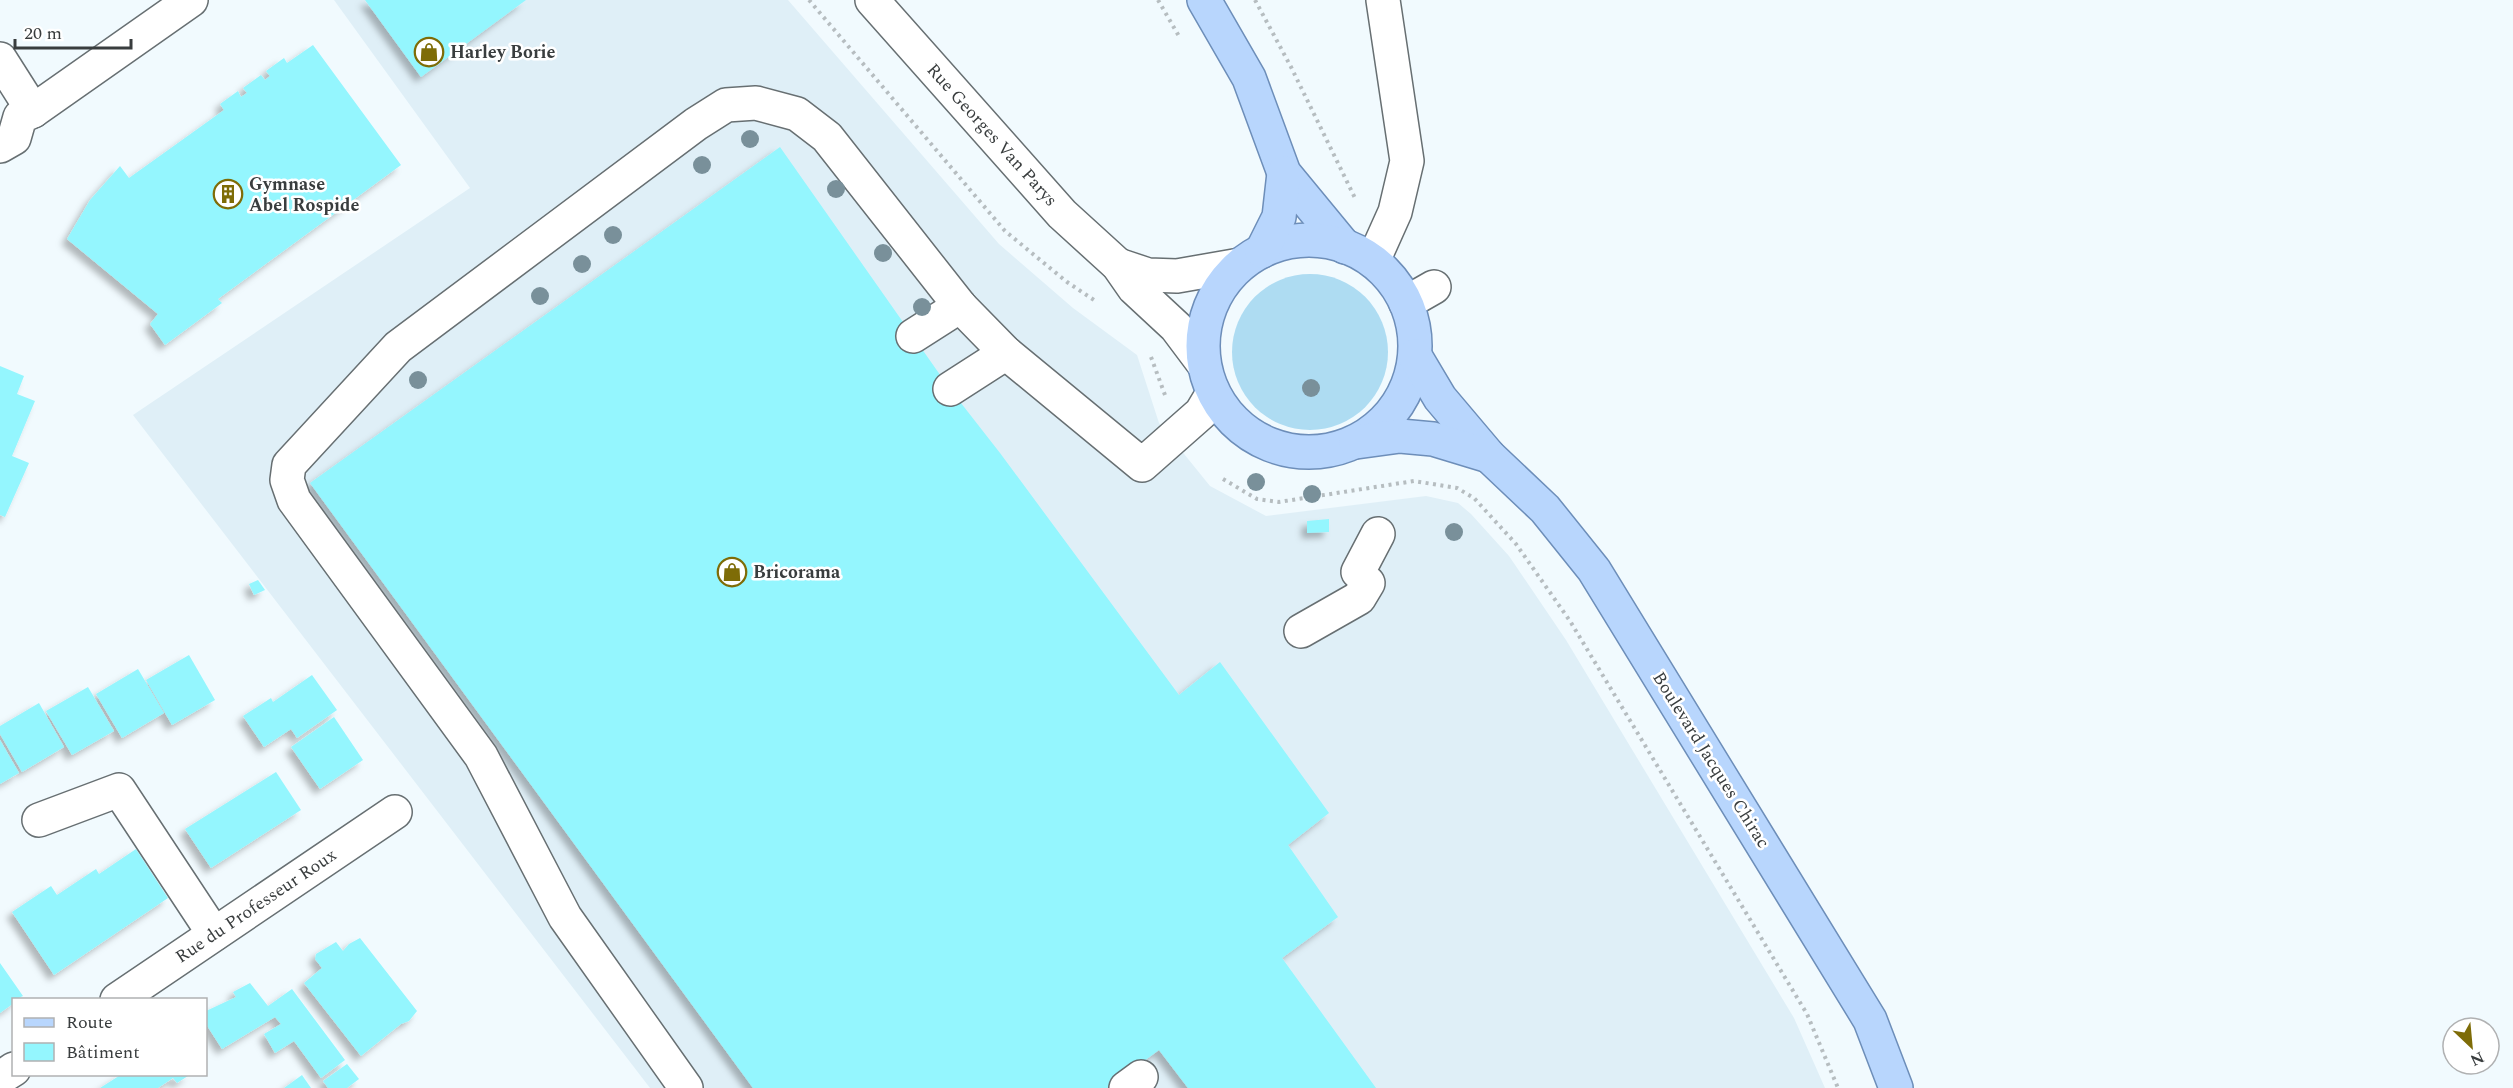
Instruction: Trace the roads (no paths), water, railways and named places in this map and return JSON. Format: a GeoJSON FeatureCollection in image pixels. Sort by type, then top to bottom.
{"type":"FeatureCollection","features":[{"type":"Feature","properties":{"kind":"main road","name":"Boulevard Jacques Chirac"},"geometry":{"type":"LineString","coordinates":[[1204,0],[1249,78],[1284,173],[1359,254],[1392,280],[1420,295],[1414,329],[1415,356],[1409,383],[1396,407],[1378,427],[1356,442]]}},
{"type":"Feature","properties":{"kind":"main road","name":"Boulevard Jacques Chirac"},"geometry":{"type":"LineString","coordinates":[[1284,173],[1279,217],[1251,258],[1219,289],[1206,317],[1202,344],[1208,378],[1231,419],[1247,434],[1287,451],[1309,453],[1330,450],[1356,442],[1400,436],[1433,439],[1490,456]]}},
{"type":"Feature","properties":{"kind":"main road"},"geometry":{"type":"LineString","coordinates":[[1251,258],[1296,240],[1317,240],[1359,254]]}},
{"type":"Feature","properties":{"kind":"main road","name":"Boulevard Jacques Chirac"},"geometry":{"type":"LineString","coordinates":[[1415,356],[1440,398],[1490,456],[1545,509],[1594,570],[1870,1020],[1896,1088]]}},
{"type":"Feature","properties":{"kind":"street"},"geometry":{"type":"LineString","coordinates":[[18,113],[190,0]]}},
{"type":"Feature","properties":{"kind":"street","name":"Rue Georges Van Parys"},"geometry":{"type":"LineString","coordinates":[[872,0],[1062,214],[1118,265],[1134,288],[1176,327],[1208,378]]}},
{"type":"Feature","properties":{"kind":"street"},"geometry":{"type":"LineString","coordinates":[[1359,254],[1395,212],[1407,161],[1383,0]]}},
{"type":"Feature","properties":{"kind":"street"},"geometry":{"type":"LineString","coordinates":[[0,59],[18,113],[14,138],[0,146]]}},
{"type":"Feature","properties":{"kind":"street"},"geometry":{"type":"LineString","coordinates":[[686,1088],[566,916],[481,756],[294,500],[287,480],[289,465],[398,347],[696,124],[726,105],[756,103],[797,114],[827,137],[960,306],[1006,353],[1142,465],[1201,413],[1208,378]]}},
{"type":"Feature","properties":{"kind":"street","name":"Rue Georges Van Parys"},"geometry":{"type":"LineString","coordinates":[[1118,265],[1148,275],[1177,276],[1251,258]]}},
{"type":"Feature","properties":{"kind":"street"},"geometry":{"type":"LineString","coordinates":[[913,336],[960,306]]}},
{"type":"Feature","properties":{"kind":"street"},"geometry":{"type":"LineString","coordinates":[[950,389],[1006,353]]}},
{"type":"Feature","properties":{"kind":"street"},"geometry":{"type":"LineString","coordinates":[[1301,632],[1359,598],[1363,578],[1378,534]]}},
{"type":"Feature","properties":{"kind":"street"},"geometry":{"type":"LineString","coordinates":[[39,820],[119,789],[214,934]]}},
{"type":"Feature","properties":{"kind":"street","name":"Rue du Professeur Roux"},"geometry":{"type":"LineString","coordinates":[[118,998],[395,812]]}},
{"type":"Feature","properties":{"kind":"place","name":"Harley Borie"},"geometry":{"type":"Point","coordinates":[429,52]}},
{"type":"Feature","properties":{"kind":"place","name":"Gymnase Abel Rospide"},"geometry":{"type":"Point","coordinates":[228,194]}},
{"type":"Feature","properties":{"kind":"place","name":"Bricorama"},"geometry":{"type":"Point","coordinates":[732,572]}}]}
